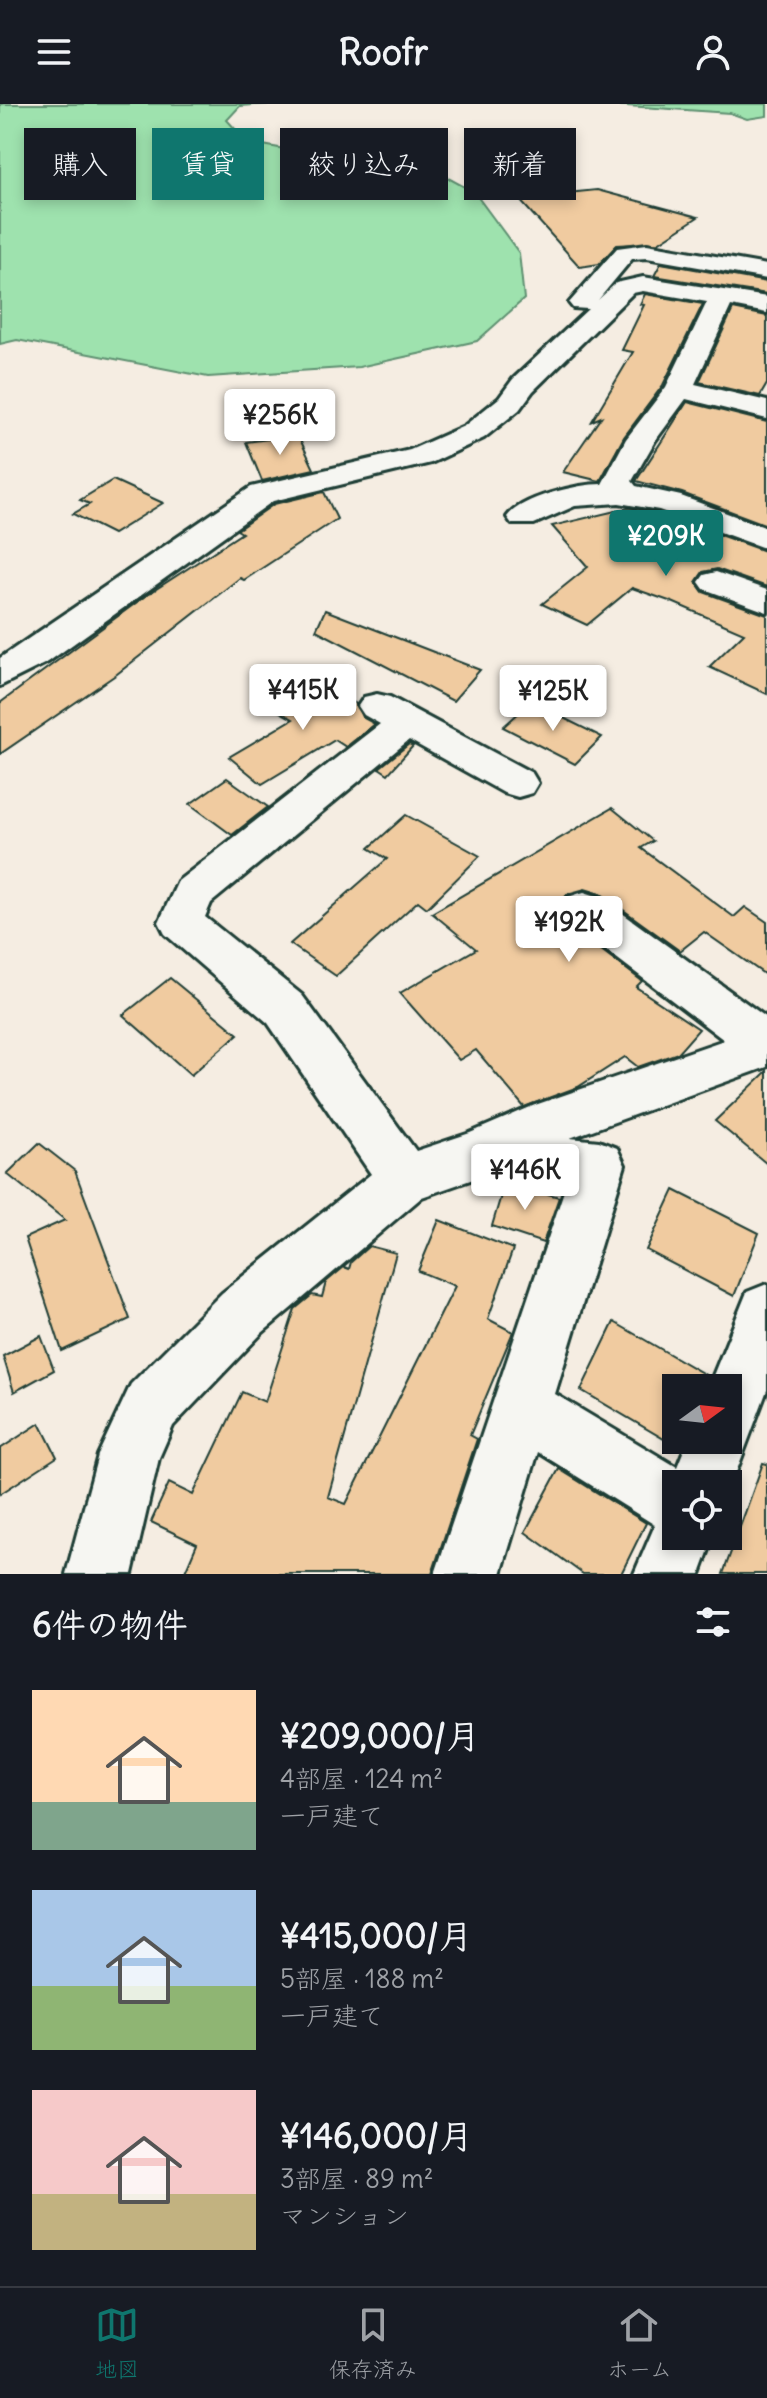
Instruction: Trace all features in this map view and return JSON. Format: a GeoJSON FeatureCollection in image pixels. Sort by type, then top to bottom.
{"type":"FeatureCollection","features":[{"type":"Feature","properties":{"kind":"street"},"geometry":{"type":"LineString","coordinates":[[0,674],[35,654],[262,494],[420,457],[474,432],[509,404],[558,328],[625,253],[647,251],[767,272]]}},
{"type":"Feature","properties":{"kind":"street"},"geometry":{"type":"LineString","coordinates":[[523,385],[625,288],[643,284],[767,305]]}},
{"type":"Feature","properties":{"kind":"street"},"geometry":{"type":"LineString","coordinates":[[625,493],[616,482],[641,439],[679,389],[722,298]]}},
{"type":"Feature","properties":{"kind":"street"},"geometry":{"type":"LineString","coordinates":[[679,389],[767,410]]}},
{"type":"Feature","properties":{"kind":"street"},"geometry":{"type":"LineString","coordinates":[[523,517],[570,498],[625,493],[672,504],[767,539]]}},
{"type":"Feature","properties":{"kind":"street"},"geometry":{"type":"LineString","coordinates":[[716,582],[767,602]]}},
{"type":"Feature","properties":{"kind":"street"},"geometry":{"type":"LineString","coordinates":[[405,1179],[285,1009],[181,922],[193,893],[392,714],[518,783]]}},
{"type":"Feature","properties":{"kind":"street"},"geometry":{"type":"LineString","coordinates":[[584,909],[767,1045]]}},
{"type":"Feature","properties":{"kind":"street"},"geometry":{"type":"LineString","coordinates":[[99,1574],[129,1455],[152,1405],[242,1313],[405,1179],[482,1153],[535,1128],[767,1045]]}},
{"type":"Feature","properties":{"kind":"street"},"geometry":{"type":"LineString","coordinates":[[468,1574],[599,1165],[482,1153]]}},
{"type":"Feature","properties":{"kind":"street"},"geometry":{"type":"LineString","coordinates":[[742,1377],[767,1312]]}},
{"type":"Feature","properties":{"kind":"street"},"geometry":{"type":"LineString","coordinates":[[522,1408],[662,1493]]}},
{"type":"Feature","properties":{"kind":"street"},"geometry":{"type":"LineString","coordinates":[[667,1574],[676,1550]]}},
{"type":"Feature","properties":{"kind":"green space"},"geometry":{"type":"Polygon","coordinates":[[[0,104],[270,104],[240,106],[227,120],[234,128],[152,128],[152,200],[264,200],[264,145],[280,148],[280,200],[448,200],[448,178],[464,187],[464,200],[480,200],[519,253],[524,299],[477,341],[359,367],[208,377],[17,340],[0,344],[0,104]]]}},
{"type":"Feature","properties":{"kind":"green space"},"geometry":{"type":"Polygon","coordinates":[[[597,104],[767,104],[767,116],[747,119],[730,113],[597,104]]]}},
{"type":"Feature","properties":{"kind":"building"},"geometry":{"type":"Polygon","coordinates":[[[597,190],[698,217],[658,243],[617,245],[599,264],[580,267],[520,200],[576,200],[576,192],[597,190]]]}},
{"type":"Feature","properties":{"kind":"building"},"geometry":{"type":"Polygon","coordinates":[[[661,263],[767,282],[767,294],[654,276],[661,263]]]}},
{"type":"Feature","properties":{"kind":"building"},"geometry":{"type":"Polygon","coordinates":[[[645,294],[703,304],[663,385],[624,437],[600,481],[563,472],[601,417],[592,421],[633,352],[622,350],[644,305],[640,304],[645,294]]]}},
{"type":"Feature","properties":{"kind":"building"},"geometry":{"type":"Polygon","coordinates":[[[733,309],[767,316],[767,384],[760,396],[699,382],[733,309]]]}},
{"type":"Feature","properties":{"kind":"building"},"geometry":{"type":"Polygon","coordinates":[[[687,402],[767,422],[767,525],[682,493],[636,481],[687,402]]]}},
{"type":"Feature","properties":{"kind":"building"},"geometry":{"type":"Polygon","coordinates":[[[298,435],[314,469],[262,481],[246,442],[298,435]]]}},
{"type":"Feature","properties":{"kind":"building"},"geometry":{"type":"Polygon","coordinates":[[[113,480],[163,503],[113,534],[73,514],[90,504],[80,500],[113,480]]]}},
{"type":"Feature","properties":{"kind":"building"},"geometry":{"type":"Polygon","coordinates":[[[324,492],[337,519],[244,580],[240,578],[117,674],[0,754],[0,703],[144,597],[242,533],[237,530],[274,504],[324,492]]]}},
{"type":"Feature","properties":{"kind":"building"},"geometry":{"type":"Polygon","coordinates":[[[628,508],[658,513],[767,552],[767,587],[717,569],[703,572],[696,582],[703,592],[767,615],[767,694],[709,667],[744,633],[672,602],[632,588],[587,625],[542,604],[588,567],[552,526],[628,508]]]}},
{"type":"Feature","properties":{"kind":"building"},"geometry":{"type":"Polygon","coordinates":[[[325,610],[480,670],[453,701],[316,630],[325,610]]]}},
{"type":"Feature","properties":{"kind":"building"},"geometry":{"type":"Polygon","coordinates":[[[303,684],[321,694],[328,686],[356,704],[362,717],[375,724],[346,747],[335,740],[262,784],[229,757],[293,719],[271,707],[303,684]]]}},
{"type":"Feature","properties":{"kind":"building"},"geometry":{"type":"Polygon","coordinates":[[[531,702],[602,737],[575,764],[503,727],[531,702]]]}},
{"type":"Feature","properties":{"kind":"building"},"geometry":{"type":"Polygon","coordinates":[[[409,744],[413,746],[388,774],[379,768],[409,744]]]}},
{"type":"Feature","properties":{"kind":"building"},"geometry":{"type":"Polygon","coordinates":[[[227,778],[268,807],[232,835],[190,804],[227,778]]]}},
{"type":"Feature","properties":{"kind":"building"},"geometry":{"type":"Polygon","coordinates":[[[612,808],[653,841],[641,848],[734,917],[745,907],[767,922],[767,976],[704,932],[680,951],[601,894],[585,889],[567,894],[559,908],[566,923],[642,981],[636,987],[699,1029],[678,1053],[638,1067],[625,1057],[578,1087],[524,1107],[476,1050],[459,1060],[400,993],[476,949],[432,913],[612,808]]]}},
{"type":"Feature","properties":{"kind":"building"},"geometry":{"type":"Polygon","coordinates":[[[406,815],[480,856],[427,908],[418,901],[336,976],[290,944],[387,859],[369,848],[406,815]]]}},
{"type":"Feature","properties":{"kind":"building"},"geometry":{"type":"Polygon","coordinates":[[[170,978],[238,1034],[191,1075],[123,1015],[170,978]]]}},
{"type":"Feature","properties":{"kind":"building"},"geometry":{"type":"Polygon","coordinates":[[[767,1071],[767,1164],[715,1121],[767,1071]]]}},
{"type":"Feature","properties":{"kind":"building"},"geometry":{"type":"Polygon","coordinates":[[[39,1143],[75,1171],[130,1319],[62,1351],[25,1238],[65,1220],[7,1174],[39,1143]]]}},
{"type":"Feature","properties":{"kind":"building"},"geometry":{"type":"Polygon","coordinates":[[[505,1182],[559,1197],[543,1243],[492,1226],[505,1182]]]}},
{"type":"Feature","properties":{"kind":"building"},"geometry":{"type":"Polygon","coordinates":[[[674,1190],[759,1233],[734,1296],[646,1250],[674,1190]]]}},
{"type":"Feature","properties":{"kind":"building"},"geometry":{"type":"Polygon","coordinates":[[[439,1220],[513,1249],[488,1319],[513,1332],[470,1435],[477,1439],[432,1574],[184,1574],[197,1544],[151,1522],[169,1483],[193,1495],[242,1392],[265,1402],[295,1309],[312,1295],[322,1297],[326,1282],[344,1267],[349,1269],[351,1262],[369,1246],[396,1253],[328,1497],[346,1504],[455,1286],[418,1271],[439,1220]]]}},
{"type":"Feature","properties":{"kind":"building"},"geometry":{"type":"Polygon","coordinates":[[[614,1322],[704,1374],[662,1374],[662,1438],[581,1390],[614,1322]]]}},
{"type":"Feature","properties":{"kind":"building"},"geometry":{"type":"Polygon","coordinates":[[[41,1336],[54,1370],[14,1392],[3,1356],[41,1336]]]}},
{"type":"Feature","properties":{"kind":"building"},"geometry":{"type":"Polygon","coordinates":[[[40,1423],[57,1457],[0,1494],[0,1449],[40,1423]]]}},
{"type":"Feature","properties":{"kind":"building"},"geometry":{"type":"Polygon","coordinates":[[[763,1463],[767,1464],[767,1574],[723,1574],[732,1550],[742,1550],[742,1521],[763,1463]]]}},
{"type":"Feature","properties":{"kind":"building"},"geometry":{"type":"Polygon","coordinates":[[[559,1469],[646,1523],[621,1574],[583,1574],[525,1532],[559,1469]]]}}]}
